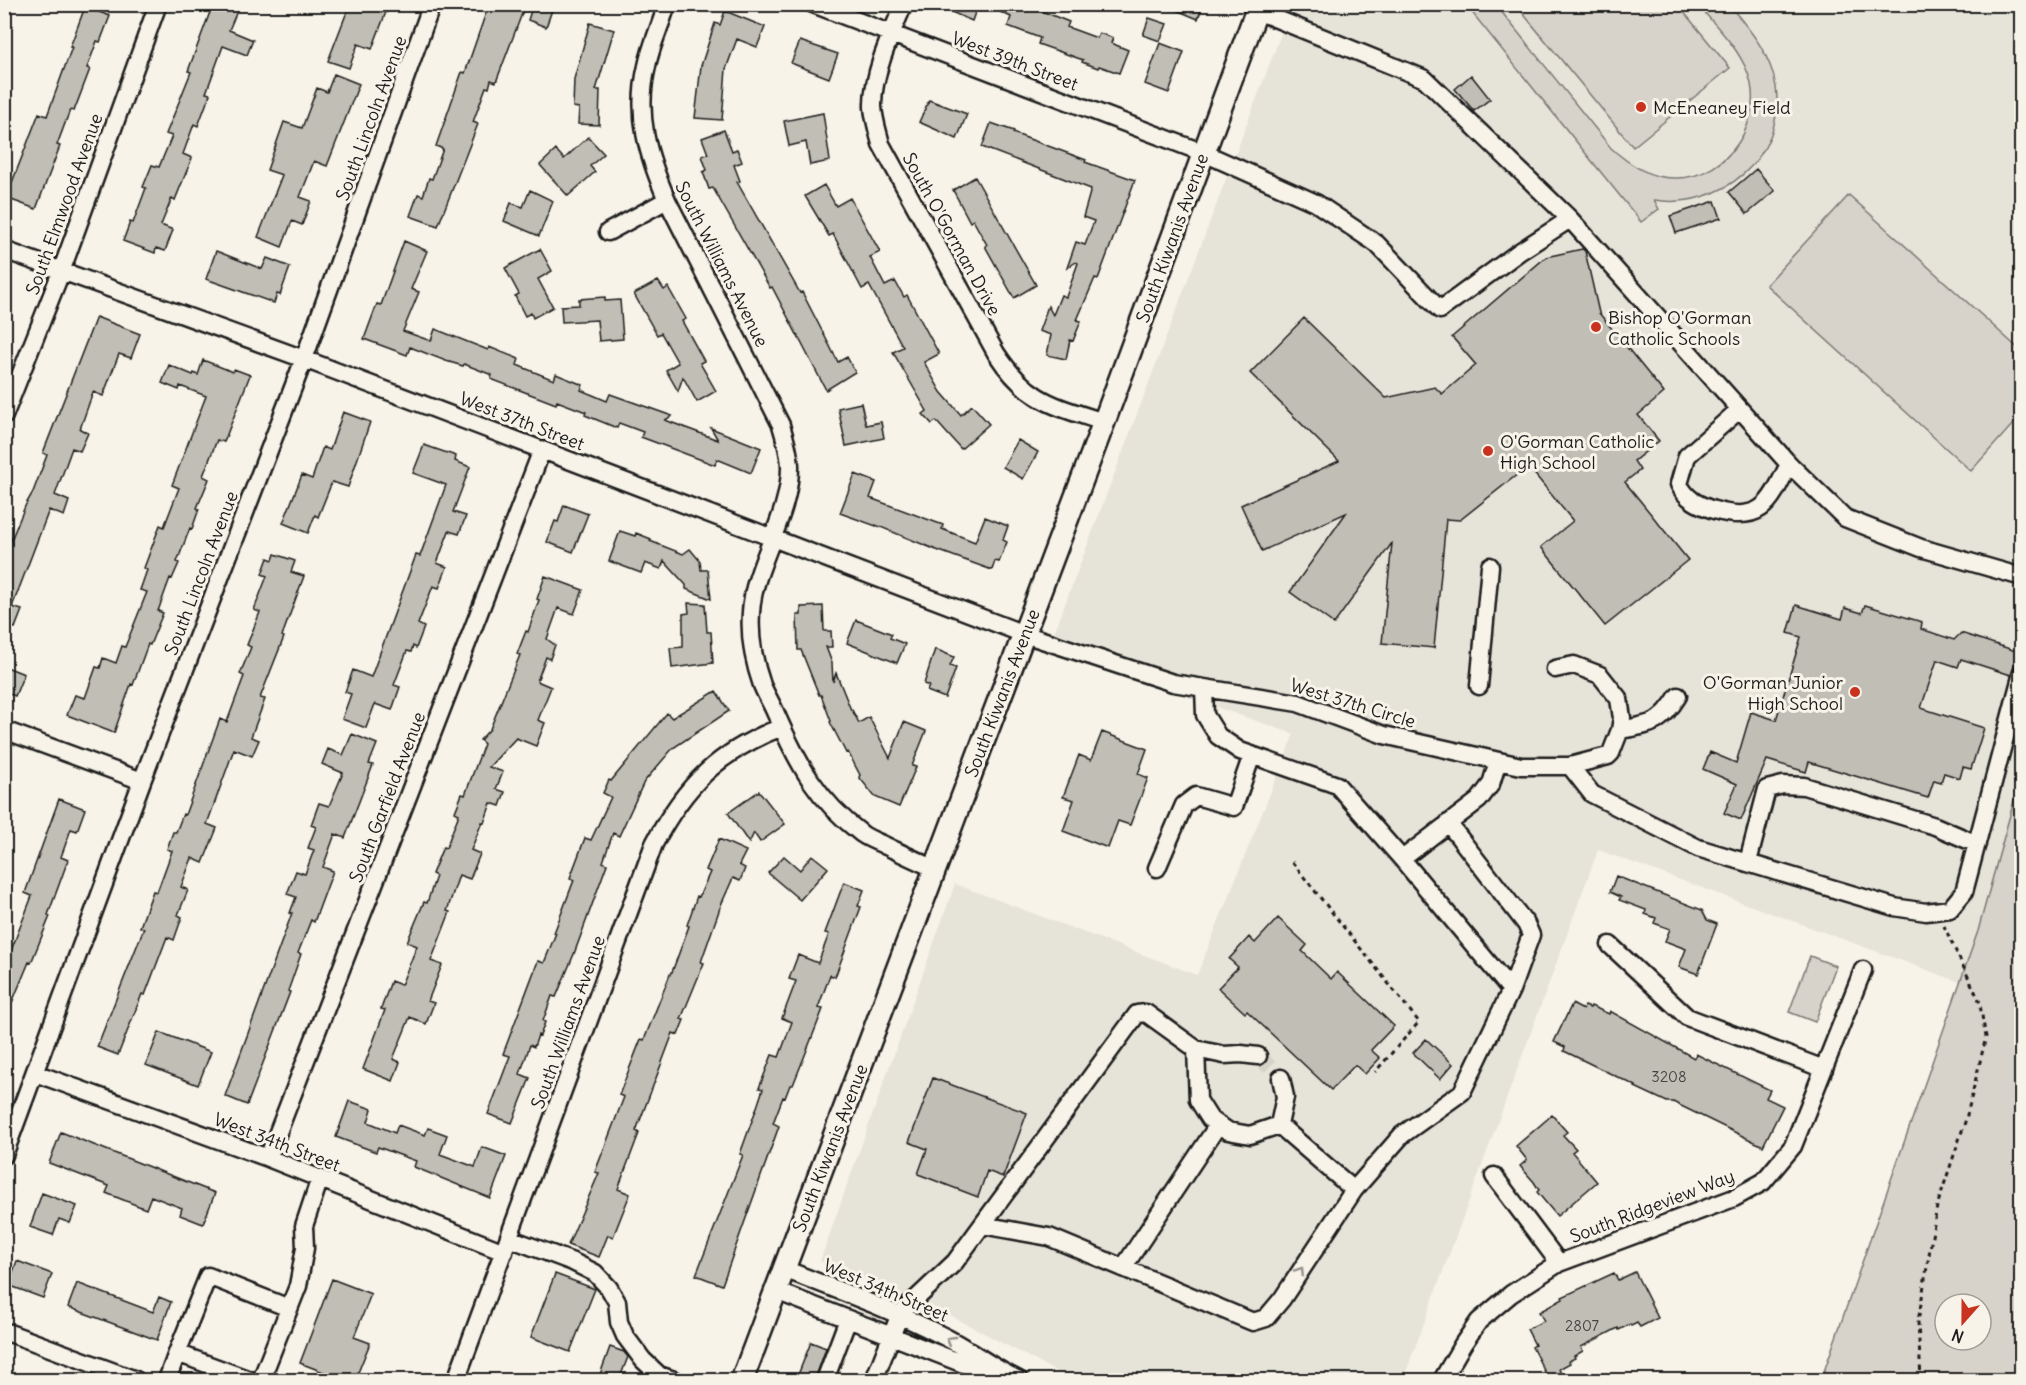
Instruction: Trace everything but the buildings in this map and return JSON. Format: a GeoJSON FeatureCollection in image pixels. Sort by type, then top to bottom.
{"type":"FeatureCollection","features":[{"type":"Feature","properties":{"kind":"main road","name":"South Kiwanis Avenue"},"geometry":{"type":"LineString","coordinates":[[742,1380],[1258,8]]}},
{"type":"Feature","properties":{"kind":"street","name":"South Elmwood Avenue"},"geometry":{"type":"LineString","coordinates":[[4,416],[61,272],[158,4]]}},
{"type":"Feature","properties":{"kind":"street","name":"South Lincoln Avenue"},"geometry":{"type":"LineString","coordinates":[[4,1155],[142,781],[304,359],[432,4]]}},
{"type":"Feature","properties":{"kind":"street","name":"South Williams Avenue"},"geometry":{"type":"LineString","coordinates":[[668,4],[643,82],[644,132],[652,165],[781,425],[788,447],[790,465],[785,504],[755,587],[752,610],[755,663],[763,687],[791,749],[804,773],[825,800],[864,836],[936,869]]}},
{"type":"Feature","properties":{"kind":"street","name":"West 39th Street"},"geometry":{"type":"LineString","coordinates":[[813,4],[1204,153],[1316,203],[1377,244],[1440,310],[1519,252],[1570,219]]}},
{"type":"Feature","properties":{"kind":"street","name":"South O'Gorman Drive"},"geometry":{"type":"LineString","coordinates":[[904,4],[891,34],[876,83],[873,106],[881,144],[996,353],[1021,386],[1048,403],[1104,422]]}},
{"type":"Feature","properties":{"kind":"street"},"geometry":{"type":"LineString","coordinates":[[1258,8],[1425,79],[1570,219],[1789,464],[1845,518],[1921,548],[2022,577]]}},
{"type":"Feature","properties":{"kind":"street"},"geometry":{"type":"LineString","coordinates":[[608,232],[668,200]]}},
{"type":"Feature","properties":{"kind":"street","name":"West 37th Street"},"geometry":{"type":"LineString","coordinates":[[4,250],[304,359],[1024,634]]}},
{"type":"Feature","properties":{"kind":"street"},"geometry":{"type":"LineString","coordinates":[[1740,409],[1687,456],[1679,484],[1683,493],[1699,506],[1742,516],[1764,505],[1776,490],[1789,464]]}},
{"type":"Feature","properties":{"kind":"street","name":"South Garfield Avenue"},"geometry":{"type":"LineString","coordinates":[[268,1158],[542,450]]}},
{"type":"Feature","properties":{"kind":"street"},"geometry":{"type":"LineString","coordinates":[[1479,686],[1490,566]]}},
{"type":"Feature","properties":{"kind":"street","name":"West 37th Circle"},"geometry":{"type":"LineString","coordinates":[[1024,634],[1173,683],[1298,703],[1384,735],[1521,766],[1570,766],[1608,756],[1620,730]]}},
{"type":"Feature","properties":{"kind":"street"},"geometry":{"type":"LineString","coordinates":[[1555,669],[1574,665],[1600,675],[1620,699],[1622,718],[1620,730],[1652,723],[1666,715],[1678,696]]}},
{"type":"Feature","properties":{"kind":"street"},"geometry":{"type":"LineString","coordinates":[[1570,766],[1592,794],[1698,848],[1894,907],[1926,912],[1950,909],[1964,892],[2022,674]]}},
{"type":"Feature","properties":{"kind":"street"},"geometry":{"type":"LineString","coordinates":[[1204,688],[1205,715],[1218,736],[1240,751],[1337,785],[1511,990]]}},
{"type":"Feature","properties":{"kind":"street","name":"South Williams Avenue"},"geometry":{"type":"LineString","coordinates":[[456,1380],[654,844],[669,816],[688,790],[710,768],[755,737],[782,727]]}},
{"type":"Feature","properties":{"kind":"street"},"geometry":{"type":"LineString","coordinates":[[4,730],[142,781]]}},
{"type":"Feature","properties":{"kind":"street"},"geometry":{"type":"LineString","coordinates":[[1157,867],[1184,805],[1196,796],[1234,807],[1252,755]]}},
{"type":"Feature","properties":{"kind":"street"},"geometry":{"type":"LineString","coordinates":[[1402,859],[1479,800],[1491,784],[1498,761]]}},
{"type":"Feature","properties":{"kind":"street"},"geometry":{"type":"LineString","coordinates":[[1748,862],[1767,789],[1783,785],[1804,786],[1935,826],[1977,844]]}},
{"type":"Feature","properties":{"kind":"street"},"geometry":{"type":"LineString","coordinates":[[982,1225],[1049,1237],[1253,1322],[1266,1318],[1282,1299],[1354,1190],[1402,1135],[1462,1092],[1511,990],[1531,935],[1526,924],[1448,823]]}},
{"type":"Feature","properties":{"kind":"street"},"geometry":{"type":"LineString","coordinates":[[1610,945],[1687,1017],[1824,1069]]}},
{"type":"Feature","properties":{"kind":"street","name":"South Ridgeview Way"},"geometry":{"type":"LineString","coordinates":[[1443,1380],[1479,1321],[1511,1294],[1559,1263],[1734,1198],[1763,1182],[1793,1146],[1863,970]]}},
{"type":"Feature","properties":{"kind":"street"},"geometry":{"type":"LineString","coordinates":[[874,1380],[900,1314],[955,1262],[1137,1014],[1146,1013],[1196,1049],[1224,1055],[1258,1056]]}},
{"type":"Feature","properties":{"kind":"street"},"geometry":{"type":"LineString","coordinates":[[1196,1049],[1198,1100],[1210,1119],[1228,1131],[1250,1135],[1279,1125]]}},
{"type":"Feature","properties":{"kind":"street","name":"West 34th Street"},"geometry":{"type":"LineString","coordinates":[[35,1073],[506,1245],[573,1262],[595,1273],[609,1288],[617,1302],[619,1322],[625,1336],[659,1375],[674,1380]]}},
{"type":"Feature","properties":{"kind":"street"},"geometry":{"type":"LineString","coordinates":[[1279,1125],[1285,1097],[1281,1078]]}},
{"type":"Feature","properties":{"kind":"street"},"geometry":{"type":"LineString","coordinates":[[1123,1268],[1218,1125]]}},
{"type":"Feature","properties":{"kind":"street"},"geometry":{"type":"LineString","coordinates":[[1279,1125],[1354,1190]]}},
{"type":"Feature","properties":{"kind":"street"},"geometry":{"type":"LineString","coordinates":[[1494,1176],[1559,1263]]}},
{"type":"Feature","properties":{"kind":"street"},"geometry":{"type":"LineString","coordinates":[[261,1380],[298,1286],[305,1248],[304,1226],[320,1178]]}},
{"type":"Feature","properties":{"kind":"street","name":"West 34th Street"},"geometry":{"type":"LineString","coordinates":[[784,1269],[900,1314],[946,1337],[1000,1372],[1019,1380]]}},
{"type":"Feature","properties":{"kind":"street"},"geometry":{"type":"LineString","coordinates":[[167,1380],[208,1276],[289,1308]]}},
{"type":"Feature","properties":{"kind":"street","name":"West 34th Street"},"geometry":{"type":"LineString","coordinates":[[776,1291],[974,1368],[1000,1372]]}},
{"type":"Feature","properties":{"kind":"street"},"geometry":{"type":"LineString","coordinates":[[825,1380],[848,1319]]}},
{"type":"Feature","properties":{"kind":"street"},"geometry":{"type":"LineString","coordinates":[[4,1331],[111,1376],[136,1380]]}},
{"type":"Feature","properties":{"kind":"street"},"geometry":{"type":"LineString","coordinates":[[177,1353],[250,1380]]}},
{"type":"Feature","properties":{"kind":"path"},"geometry":{"type":"LineString","coordinates":[[1292,862],[1419,1022],[1375,1072]]}},
{"type":"Feature","properties":{"kind":"path"},"geometry":{"type":"LineString","coordinates":[[1921,1380],[1918,1322],[1937,1206],[1966,1119],[1986,1036],[1979,1000],[1937,910]]}},
{"type":"Feature","properties":{"kind":"shaded area","name":"Bishop O'Gorman Catholic Schools"},"geometry":{"type":"Polygon","coordinates":[[[1292,5],[2021,5],[2021,775],[1978,931],[1960,982],[1598,850],[1403,1380],[1072,1380],[942,1311],[820,1261],[955,884],[1197,975],[1294,734],[1048,649],[1292,5]]]}},
{"type":"Feature","properties":{"kind":"shaded area"},"geometry":{"type":"Polygon","coordinates":[[[1466,5],[1496,5],[1611,148],[1640,169],[1657,176],[1676,178],[1695,175],[1712,168],[1727,157],[1747,126],[1752,108],[1752,89],[1747,71],[1732,44],[1698,5],[1729,5],[1759,43],[1770,64],[1776,87],[1776,112],[1770,136],[1759,156],[1744,174],[1724,188],[1702,197],[1679,201],[1654,200],[1659,209],[1641,222],[1466,5]]]}},
{"type":"Feature","properties":{"kind":"shaded area","name":"McEneaney Field"},"geometry":{"type":"Polygon","coordinates":[[[1516,5],[1678,5],[1730,68],[1633,147],[1516,5]]]}},
{"type":"Feature","properties":{"kind":"shaded area"},"geometry":{"type":"Polygon","coordinates":[[[1849,195],[2021,351],[2021,415],[1971,471],[1766,285],[1849,195]]]}},
{"type":"Feature","properties":{"kind":"shaded area"},"geometry":{"type":"Polygon","coordinates":[[[2021,775],[2021,1380],[1821,1380],[1978,931],[2021,775]]]}},
{"type":"Feature","properties":{"kind":"shaded area"},"geometry":{"type":"Polygon","coordinates":[[[1810,956],[1836,966],[1815,1022],[1789,1012],[1810,956]]]}},
{"type":"Feature","properties":{"kind":"tunnel"},"geometry":{"type":"LineString","coordinates":[[1258,1056],[1281,1078]]}},
{"type":"Feature","properties":{"kind":"place","name":"McEneaney Field"},"geometry":{"type":"Point","coordinates":[1641,107]}},
{"type":"Feature","properties":{"kind":"place","name":"Bishop O'Gorman Catholic Schools"},"geometry":{"type":"Point","coordinates":[1596,327]}},
{"type":"Feature","properties":{"kind":"place","name":"O'Gorman Catholic High School"},"geometry":{"type":"Point","coordinates":[1488,451]}},
{"type":"Feature","properties":{"kind":"place","name":"O'Gorman Junior High School"},"geometry":{"type":"Point","coordinates":[1855,692]}}]}
